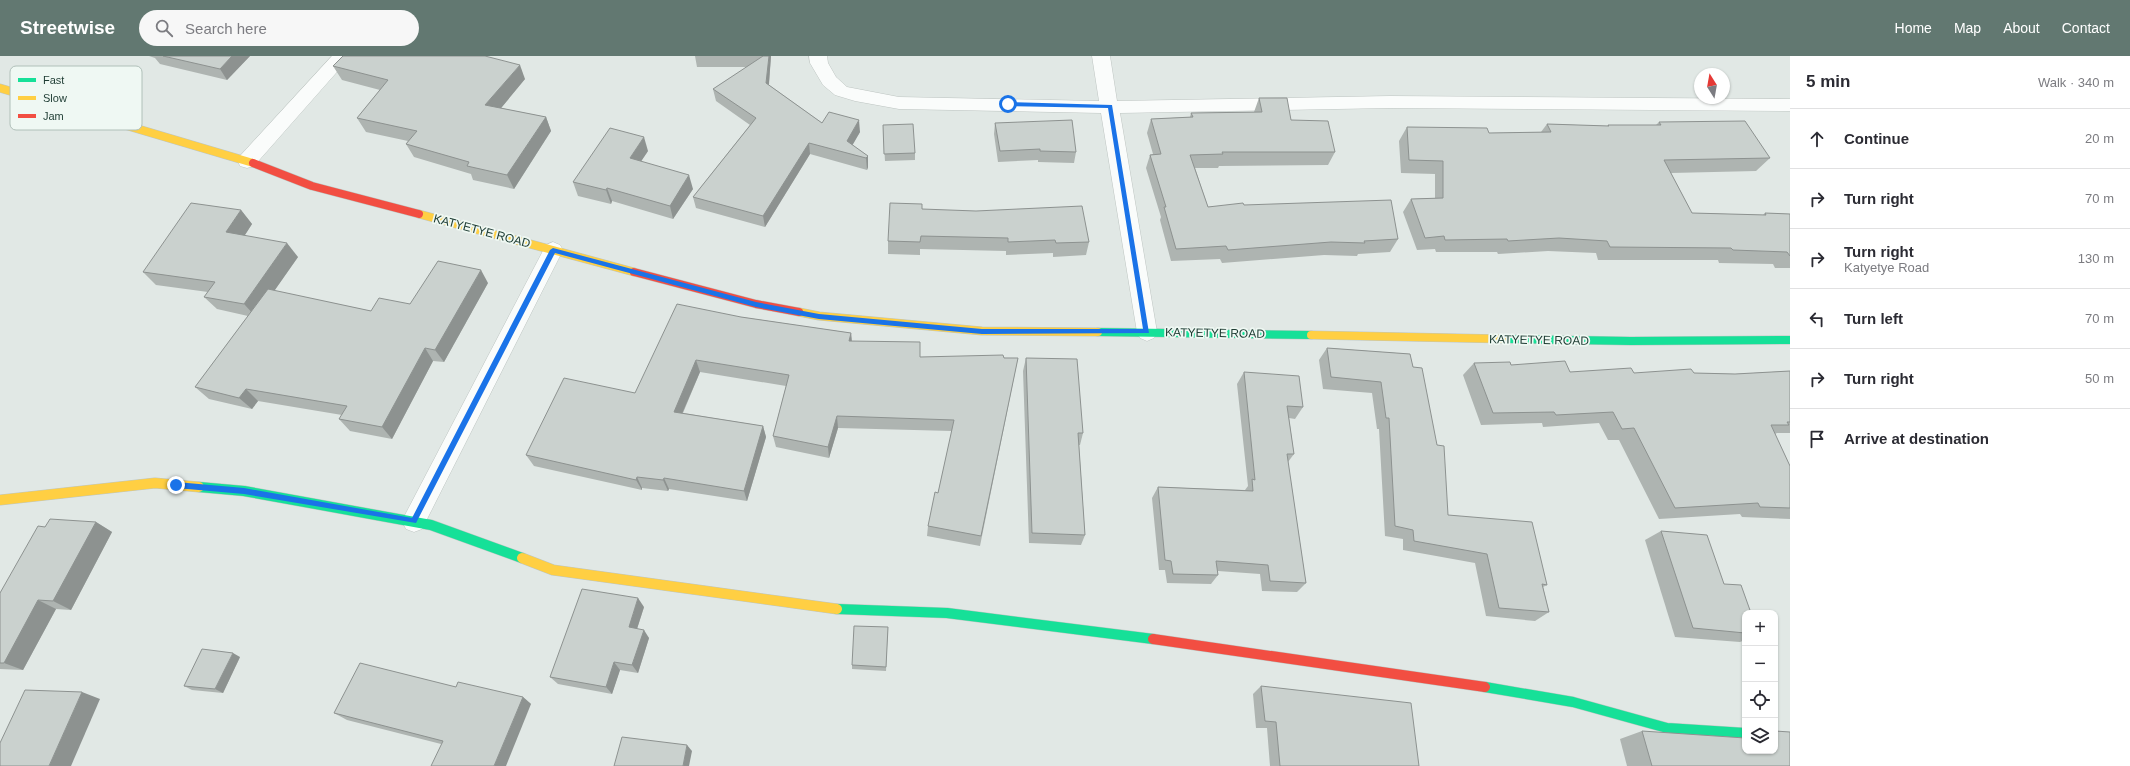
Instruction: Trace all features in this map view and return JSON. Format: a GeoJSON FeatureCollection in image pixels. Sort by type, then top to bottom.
{"type":"FeatureCollection","features":[{"type":"Feature","properties":{"kind":"street"},"geometry":{"type":"LineString","coordinates":[[247,161],[342,56]]}},
{"type":"Feature","properties":{"kind":"street"},"geometry":{"type":"LineString","coordinates":[[818,56],[819,63],[829,81],[841,91],[900,103],[1110,107],[1390,102],[1790,105]]}},
{"type":"Feature","properties":{"kind":"street"},"geometry":{"type":"LineString","coordinates":[[1101,56],[1146,332]]}},
{"type":"Feature","properties":{"kind":"street","name":"KATYETYE ROAD"},"geometry":{"type":"LineString","coordinates":[[0,88],[10,91]]}},
{"type":"Feature","properties":{"kind":"street","name":"KATYETYE ROAD"},"geometry":{"type":"LineString","coordinates":[[142,130],[247,161],[312,186],[756,304],[819,316],[982,332],[1146,332],[1632,341],[1790,340]]}},
{"type":"Feature","properties":{"kind":"street"},"geometry":{"type":"LineString","coordinates":[[414,521],[553,250]]}},
{"type":"Feature","properties":{"kind":"street"},"geometry":{"type":"LineString","coordinates":[[0,500],[155,483],[244,491],[431,525],[553,570],[842,610],[947,613],[1206,646],[1410,675],[1573,702],[1667,728],[1742,733]]}},
{"type":"Feature","properties":{"kind":"building"},"geometry":{"type":"Polygon","coordinates":[[[163,56],[232,56],[220,69],[163,56]]]}},
{"type":"Feature","properties":{"kind":"building"},"geometry":{"type":"Polygon","coordinates":[[[343,56],[485,56],[520,65],[485,105],[546,117],[507,175],[467,166],[469,162],[406,144],[417,131],[357,118],[388,80],[333,66],[343,56]]]}},
{"type":"Feature","properties":{"kind":"building"},"geometry":{"type":"Polygon","coordinates":[[[763,56],[769,56],[766,83],[822,123],[829,112],[859,120],[847,141],[868,156],[866,158],[809,143],[763,216],[693,197],[756,118],[713,89],[763,56]]]}},
{"type":"Feature","properties":{"kind":"building"},"geometry":{"type":"Polygon","coordinates":[[[1259,98],[1287,98],[1291,120],[1328,121],[1335,152],[1222,152],[1223,154],[1190,155],[1208,207],[1243,203],[1244,205],[1391,200],[1398,239],[1364,241],[1365,243],[1331,242],[1228,250],[1226,246],[1176,249],[1164,207],[1166,207],[1150,155],[1161,154],[1151,119],[1193,117],[1191,113],[1262,112],[1259,98]]]}},
{"type":"Feature","properties":{"kind":"building"},"geometry":{"type":"Polygon","coordinates":[[[1072,120],[1076,152],[1040,151],[1040,149],[1000,151],[995,123],[1072,120]]]}},
{"type":"Feature","properties":{"kind":"building"},"geometry":{"type":"Polygon","coordinates":[[[1745,121],[1770,158],[1664,160],[1692,213],[1766,215],[1765,213],[1790,214],[1790,256],[1787,252],[1733,250],[1731,248],[1610,247],[1607,241],[1559,238],[1508,241],[1507,239],[1445,240],[1444,236],[1425,238],[1411,199],[1443,198],[1443,161],[1409,160],[1407,127],[1487,128],[1489,133],[1551,132],[1547,124],[1609,126],[1608,125],[1661,125],[1659,122],[1745,121]]]}},
{"type":"Feature","properties":{"kind":"building"},"geometry":{"type":"Polygon","coordinates":[[[913,124],[915,153],[884,154],[883,125],[913,124]]]}},
{"type":"Feature","properties":{"kind":"building"},"geometry":{"type":"Polygon","coordinates":[[[610,128],[644,137],[630,158],[689,175],[670,206],[607,188],[606,190],[573,182],[610,128]]]}},
{"type":"Feature","properties":{"kind":"building"},"geometry":{"type":"Polygon","coordinates":[[[191,203],[241,210],[226,232],[287,243],[244,304],[204,297],[215,282],[143,272],[191,203]]]}},
{"type":"Feature","properties":{"kind":"building"},"geometry":{"type":"Polygon","coordinates":[[[890,203],[922,204],[922,209],[976,211],[1082,206],[1089,242],[1056,243],[1055,240],[1008,242],[1008,238],[921,236],[920,242],[888,241],[890,203]]]}},
{"type":"Feature","properties":{"kind":"building"},"geometry":{"type":"Polygon","coordinates":[[[438,261],[481,270],[435,350],[425,348],[382,427],[339,419],[347,406],[246,389],[239,398],[195,387],[268,289],[371,311],[379,298],[410,304],[438,261]]]}},
{"type":"Feature","properties":{"kind":"building"},"geometry":{"type":"Polygon","coordinates":[[[677,304],[741,317],[851,333],[849,341],[920,342],[920,357],[1003,355],[1004,358],[1018,358],[981,536],[928,526],[935,492],[938,493],[954,420],[837,416],[828,447],[773,436],[789,375],[696,360],[674,412],[763,426],[744,491],[664,478],[663,480],[637,477],[636,480],[526,455],[564,378],[635,393],[677,304]]]}},
{"type":"Feature","properties":{"kind":"building"},"geometry":{"type":"Polygon","coordinates":[[[1327,348],[1410,354],[1413,367],[1422,368],[1437,445],[1444,446],[1448,515],[1532,522],[1547,585],[1542,584],[1549,612],[1499,608],[1487,554],[1414,541],[1413,530],[1395,526],[1389,418],[1386,418],[1381,382],[1331,377],[1327,348]]]}},
{"type":"Feature","properties":{"kind":"building"},"geometry":{"type":"Polygon","coordinates":[[[1026,358],[1077,359],[1083,433],[1078,433],[1085,535],[1032,533],[1026,358]]]}},
{"type":"Feature","properties":{"kind":"building"},"geometry":{"type":"Polygon","coordinates":[[[1565,361],[1570,372],[1631,368],[1634,373],[1691,369],[1694,373],[1735,374],[1790,371],[1790,422],[1787,422],[1789,425],[1771,425],[1790,466],[1790,508],[1760,507],[1758,503],[1675,508],[1634,428],[1622,429],[1613,412],[1556,415],[1554,412],[1493,413],[1474,363],[1510,362],[1511,365],[1565,361]]]}},
{"type":"Feature","properties":{"kind":"building"},"geometry":{"type":"Polygon","coordinates":[[[1244,372],[1299,376],[1303,407],[1287,406],[1294,454],[1287,454],[1306,583],[1270,581],[1268,565],[1216,561],[1218,575],[1173,574],[1171,561],[1165,560],[1158,487],[1253,491],[1252,479],[1255,480],[1244,372]]]}},
{"type":"Feature","properties":{"kind":"building"},"geometry":{"type":"Polygon","coordinates":[[[50,519],[96,522],[53,601],[38,600],[4,663],[0,663],[0,593],[38,526],[45,527],[50,519]]]}},
{"type":"Feature","properties":{"kind":"building"},"geometry":{"type":"Polygon","coordinates":[[[1661,531],[1707,535],[1724,584],[1741,585],[1750,610],[1742,610],[1742,633],[1693,628],[1661,531]]]}},
{"type":"Feature","properties":{"kind":"building"},"geometry":{"type":"Polygon","coordinates":[[[582,589],[638,598],[629,627],[644,630],[632,665],[614,662],[606,687],[550,677],[582,589]]]}},
{"type":"Feature","properties":{"kind":"building"},"geometry":{"type":"Polygon","coordinates":[[[854,626],[888,627],[886,667],[852,665],[854,626]]]}},
{"type":"Feature","properties":{"kind":"building"},"geometry":{"type":"Polygon","coordinates":[[[202,649],[233,653],[215,689],[184,686],[202,649]]]}},
{"type":"Feature","properties":{"kind":"building"},"geometry":{"type":"Polygon","coordinates":[[[360,663],[456,687],[458,682],[523,697],[494,766],[431,766],[443,741],[334,713],[360,663]]]}},
{"type":"Feature","properties":{"kind":"building"},"geometry":{"type":"Polygon","coordinates":[[[1261,686],[1411,703],[1419,766],[1280,766],[1276,722],[1265,721],[1261,686]]]}},
{"type":"Feature","properties":{"kind":"building"},"geometry":{"type":"Polygon","coordinates":[[[25,690],[82,692],[49,766],[0,766],[0,743],[25,690]]]}},
{"type":"Feature","properties":{"kind":"building"},"geometry":{"type":"Polygon","coordinates":[[[1642,731],[1742,738],[1742,754],[1778,754],[1778,731],[1790,732],[1790,766],[1652,766],[1642,731]]]}},
{"type":"Feature","properties":{"kind":"building"},"geometry":{"type":"Polygon","coordinates":[[[622,737],[687,745],[683,766],[614,766],[622,737]]]}},
{"type":"Feature","properties":{"kind":"traffic: fast"},"geometry":{"type":"LineString","coordinates":[[1098,332],[1311,335]]}},
{"type":"Feature","properties":{"kind":"traffic: fast"},"geometry":{"type":"LineString","coordinates":[[1506,339],[1631,341],[1790,340]]}},
{"type":"Feature","properties":{"kind":"traffic: fast"},"geometry":{"type":"LineString","coordinates":[[199,487],[244,491],[431,525],[522,558]]}},
{"type":"Feature","properties":{"kind":"traffic: fast"},"geometry":{"type":"LineString","coordinates":[[837,609],[947,613],[1153,639]]}},
{"type":"Feature","properties":{"kind":"traffic: fast"},"geometry":{"type":"LineString","coordinates":[[1485,687],[1573,702],[1667,728],[1742,733]]}},
{"type":"Feature","properties":{"kind":"traffic: slow"},"geometry":{"type":"LineString","coordinates":[[0,88],[10,91]]}},
{"type":"Feature","properties":{"kind":"traffic: slow"},"geometry":{"type":"LineString","coordinates":[[142,130],[253,163]]}},
{"type":"Feature","properties":{"kind":"traffic: slow"},"geometry":{"type":"LineString","coordinates":[[419,214],[634,272]]}},
{"type":"Feature","properties":{"kind":"traffic: slow"},"geometry":{"type":"LineString","coordinates":[[799,312],[819,316],[982,331],[1098,332]]}},
{"type":"Feature","properties":{"kind":"traffic: slow"},"geometry":{"type":"LineString","coordinates":[[1311,335],[1506,339]]}},
{"type":"Feature","properties":{"kind":"traffic: slow"},"geometry":{"type":"LineString","coordinates":[[0,500],[155,483],[199,487]]}},
{"type":"Feature","properties":{"kind":"traffic: slow"},"geometry":{"type":"LineString","coordinates":[[522,558],[553,570],[837,609]]}},
{"type":"Feature","properties":{"kind":"traffic: jam"},"geometry":{"type":"LineString","coordinates":[[253,163],[312,186],[419,214]]}},
{"type":"Feature","properties":{"kind":"traffic: jam"},"geometry":{"type":"LineString","coordinates":[[634,272],[756,304],[799,312]]}},
{"type":"Feature","properties":{"kind":"traffic: jam"},"geometry":{"type":"LineString","coordinates":[[1153,639],[1485,687]]}},
{"type":"Feature","properties":{"kind":"route"},"geometry":{"type":"LineString","coordinates":[[176,485],[244,491],[414,521],[553,250],[756,304],[819,316],[883,324],[982,332],[1146,332],[1110,107],[1008,104]]}}]}
